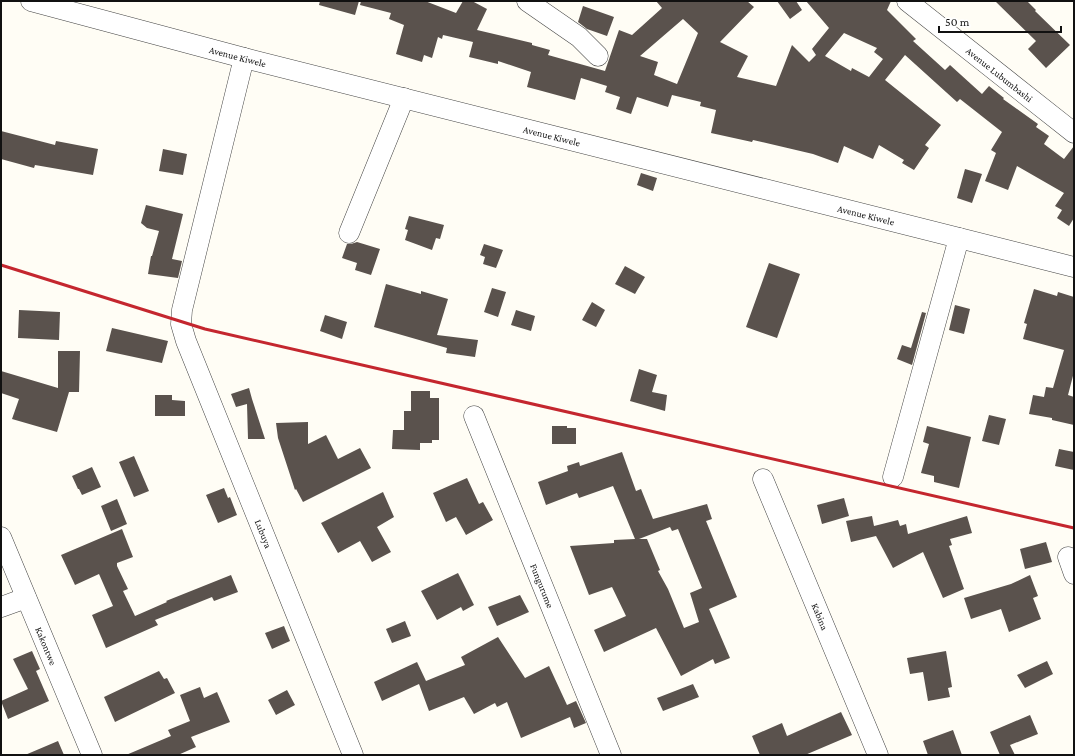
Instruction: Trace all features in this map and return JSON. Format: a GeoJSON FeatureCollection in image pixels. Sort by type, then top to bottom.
{"type":"FeatureCollection","features":[{"type":"Feature","properties":{"kind":"street","name":"Avenue Kiwele"},"geometry":{"type":"LineString","coordinates":[[31,1],[244,58],[1074,267]]}},
{"type":"Feature","properties":{"kind":"street"},"geometry":{"type":"LineString","coordinates":[[527,1],[579,37],[598,56]]}},
{"type":"Feature","properties":{"kind":"street","name":"Avenue Lubumbashi"},"geometry":{"type":"LineString","coordinates":[[907,1],[1074,132]]}},
{"type":"Feature","properties":{"kind":"street","name":"Lubuya"},"geometry":{"type":"LineString","coordinates":[[244,58],[182,310],[182,324],[186,341],[352,755]]}},
{"type":"Feature","properties":{"kind":"street"},"geometry":{"type":"LineString","coordinates":[[349,233],[404,98]]}},
{"type":"Feature","properties":{"kind":"street"},"geometry":{"type":"LineString","coordinates":[[893,477],[959,238]]}},
{"type":"Feature","properties":{"kind":"street","name":"Fungurume"},"geometry":{"type":"LineString","coordinates":[[474,416],[611,755]]}},
{"type":"Feature","properties":{"kind":"street","name":"Kabina"},"geometry":{"type":"LineString","coordinates":[[763,479],[878,755]]}},
{"type":"Feature","properties":{"kind":"street","name":"Kakontwe"},"geometry":{"type":"LineString","coordinates":[[1,536],[92,755]]}},
{"type":"Feature","properties":{"kind":"street"},"geometry":{"type":"LineString","coordinates":[[1,607],[26,598]]}},
{"type":"Feature","properties":{"kind":"building"},"geometry":{"type":"Polygon","coordinates":[[[320,1],[359,1],[355,15],[319,5],[320,1]]]}},
{"type":"Feature","properties":{"kind":"building"},"geometry":{"type":"Polygon","coordinates":[[[361,1],[425,1],[456,13],[463,1],[472,1],[487,9],[477,30],[532,43],[532,45],[550,50],[548,55],[605,71],[619,30],[632,35],[662,8],[656,1],[747,1],[754,7],[720,42],[748,56],[737,77],[776,86],[792,45],[809,62],[816,55],[812,49],[829,28],[806,1],[891,1],[887,10],[916,39],[913,41],[945,70],[950,65],[982,94],[989,86],[1004,98],[1003,99],[1038,124],[1036,127],[1049,136],[1044,144],[1064,159],[1074,146],[1074,218],[1069,226],[1057,218],[1062,210],[1055,206],[1064,193],[1017,166],[1008,190],[985,181],[996,153],[991,150],[1002,132],[960,99],[957,102],[905,55],[885,80],[941,125],[925,145],[929,148],[914,170],[902,163],[904,160],[879,145],[873,159],[844,146],[838,163],[813,154],[753,140],[752,142],[711,133],[716,110],[700,106],[701,102],[672,95],[668,107],[637,97],[631,114],[616,109],[620,97],[605,92],[607,86],[581,78],[575,100],[527,87],[531,72],[498,61],[498,64],[469,57],[473,42],[443,35],[442,39],[438,37],[432,58],[424,55],[422,62],[396,54],[404,25],[389,19],[391,13],[360,5],[361,1]],[[683,19],[640,56],[658,62],[654,75],[677,84],[698,33],[683,19]],[[844,33],[825,56],[851,71],[852,68],[869,77],[883,59],[874,52],[877,48],[844,33]]]}},
{"type":"Feature","properties":{"kind":"building"},"geometry":{"type":"Polygon","coordinates":[[[777,1],[796,1],[802,10],[790,19],[777,1]]]}},
{"type":"Feature","properties":{"kind":"building"},"geometry":{"type":"Polygon","coordinates":[[[995,1],[1027,1],[1036,10],[1035,11],[1070,45],[1046,68],[1028,49],[1036,41],[995,1]]]}},
{"type":"Feature","properties":{"kind":"building"},"geometry":{"type":"Polygon","coordinates":[[[583,6],[614,17],[607,36],[587,29],[578,22],[583,6]]]}},
{"type":"Feature","properties":{"kind":"building"},"geometry":{"type":"Polygon","coordinates":[[[1,131],[55,145],[56,141],[98,149],[93,175],[35,165],[34,168],[1,159],[1,131]]]}},
{"type":"Feature","properties":{"kind":"building"},"geometry":{"type":"Polygon","coordinates":[[[163,149],[187,154],[183,175],[159,171],[163,149]]]}},
{"type":"Feature","properties":{"kind":"building"},"geometry":{"type":"Polygon","coordinates":[[[965,169],[982,174],[972,203],[957,198],[965,169]]]}},
{"type":"Feature","properties":{"kind":"building"},"geometry":{"type":"Polygon","coordinates":[[[641,173],[657,178],[653,191],[637,185],[641,173]]]}},
{"type":"Feature","properties":{"kind":"building"},"geometry":{"type":"Polygon","coordinates":[[[146,205],[183,214],[172,259],[182,261],[178,278],[148,274],[151,256],[159,231],[147,228],[141,223],[146,205]]]}},
{"type":"Feature","properties":{"kind":"building"},"geometry":{"type":"Polygon","coordinates":[[[409,216],[444,225],[440,239],[436,238],[432,250],[405,240],[408,230],[405,229],[409,216]]]}},
{"type":"Feature","properties":{"kind":"building"},"geometry":{"type":"Polygon","coordinates":[[[357,242],[380,249],[371,275],[355,270],[357,263],[342,258],[347,244],[357,242]]]}},
{"type":"Feature","properties":{"kind":"building"},"geometry":{"type":"Polygon","coordinates":[[[484,244],[503,250],[496,268],[483,264],[485,257],[480,255],[484,244]]]}},
{"type":"Feature","properties":{"kind":"building"},"geometry":{"type":"Polygon","coordinates":[[[769,263],[800,274],[777,338],[746,327],[769,263]]]}},
{"type":"Feature","properties":{"kind":"building"},"geometry":{"type":"Polygon","coordinates":[[[625,266],[645,277],[635,294],[615,284],[625,266]]]}},
{"type":"Feature","properties":{"kind":"building"},"geometry":{"type":"Polygon","coordinates":[[[386,284],[421,294],[421,291],[448,299],[437,335],[478,340],[475,357],[446,353],[447,348],[374,327],[386,284]]]}},
{"type":"Feature","properties":{"kind":"building"},"geometry":{"type":"Polygon","coordinates":[[[492,288],[506,292],[498,317],[484,312],[492,288]]]}},
{"type":"Feature","properties":{"kind":"building"},"geometry":{"type":"Polygon","coordinates":[[[1034,289],[1057,296],[1058,292],[1074,297],[1074,372],[1068,395],[1074,397],[1074,425],[1052,420],[1052,418],[1029,414],[1033,395],[1044,397],[1046,387],[1053,388],[1064,350],[1023,339],[1027,324],[1024,323],[1034,289]]]}},
{"type":"Feature","properties":{"kind":"building"},"geometry":{"type":"Polygon","coordinates":[[[592,302],[605,310],[596,327],[582,320],[592,302]]]}},
{"type":"Feature","properties":{"kind":"building"},"geometry":{"type":"Polygon","coordinates":[[[955,305],[970,309],[964,334],[949,330],[955,305]]]}},
{"type":"Feature","properties":{"kind":"building"},"geometry":{"type":"Polygon","coordinates":[[[19,310],[60,312],[59,340],[18,338],[19,310]]]}},
{"type":"Feature","properties":{"kind":"building"},"geometry":{"type":"Polygon","coordinates":[[[516,310],[535,316],[531,331],[511,325],[516,310]]]}},
{"type":"Feature","properties":{"kind":"building"},"geometry":{"type":"Polygon","coordinates":[[[922,312],[926,313],[912,365],[897,359],[902,345],[911,348],[922,312]]]}},
{"type":"Feature","properties":{"kind":"building"},"geometry":{"type":"Polygon","coordinates":[[[325,315],[347,322],[342,339],[320,331],[325,315]]]}},
{"type":"Feature","properties":{"kind":"building"},"geometry":{"type":"Polygon","coordinates":[[[112,328],[168,341],[162,363],[106,351],[112,328]]]}},
{"type":"Feature","properties":{"kind":"building"},"geometry":{"type":"Polygon","coordinates":[[[58,351],[80,351],[79,392],[69,392],[57,432],[12,419],[19,399],[1,393],[1,371],[58,388],[58,351]]]}},
{"type":"Feature","properties":{"kind":"building"},"geometry":{"type":"Polygon","coordinates":[[[639,369],[657,375],[652,392],[667,395],[665,411],[630,401],[639,369]]]}},
{"type":"Feature","properties":{"kind":"building"},"geometry":{"type":"Polygon","coordinates":[[[249,388],[265,439],[248,439],[247,404],[236,407],[231,394],[249,388]]]}},
{"type":"Feature","properties":{"kind":"building"},"geometry":{"type":"Polygon","coordinates":[[[411,391],[430,391],[430,398],[439,398],[439,440],[432,440],[432,443],[420,443],[420,450],[392,449],[393,430],[404,430],[404,411],[411,411],[411,391]]]}},
{"type":"Feature","properties":{"kind":"building"},"geometry":{"type":"Polygon","coordinates":[[[155,395],[172,395],[172,400],[185,401],[185,416],[155,416],[155,395]]]}},
{"type":"Feature","properties":{"kind":"building"},"geometry":{"type":"Polygon","coordinates":[[[989,415],[1006,419],[999,445],[982,441],[989,415]]]}},
{"type":"Feature","properties":{"kind":"building"},"geometry":{"type":"Polygon","coordinates":[[[308,422],[308,444],[326,435],[338,459],[360,448],[371,468],[303,502],[296,489],[295,490],[278,438],[276,423],[308,422]]]}},
{"type":"Feature","properties":{"kind":"building"},"geometry":{"type":"Polygon","coordinates":[[[552,426],[567,426],[567,428],[576,428],[576,444],[552,444],[552,426]]]}},
{"type":"Feature","properties":{"kind":"building"},"geometry":{"type":"Polygon","coordinates":[[[927,426],[971,437],[959,488],[934,482],[934,476],[921,473],[929,444],[923,442],[927,426]]]}},
{"type":"Feature","properties":{"kind":"building"},"geometry":{"type":"Polygon","coordinates":[[[1059,449],[1074,452],[1074,470],[1055,466],[1059,449]]]}},
{"type":"Feature","properties":{"kind":"building"},"geometry":{"type":"Polygon","coordinates":[[[622,452],[636,491],[641,489],[653,519],[707,504],[712,519],[706,521],[737,597],[709,609],[730,658],[715,664],[713,659],[681,676],[656,628],[604,652],[594,630],[626,616],[612,587],[589,595],[570,546],[614,543],[614,540],[635,539],[613,486],[579,498],[577,493],[546,505],[538,482],[568,471],[567,466],[579,462],[580,466],[622,452]],[[670,527],[639,539],[647,539],[660,570],[658,571],[668,589],[684,628],[699,622],[690,593],[702,588],[678,529],[672,531],[670,527]]]}},
{"type":"Feature","properties":{"kind":"building"},"geometry":{"type":"Polygon","coordinates":[[[134,456],[149,491],[134,497],[119,462],[134,456]]]}},
{"type":"Feature","properties":{"kind":"building"},"geometry":{"type":"Polygon","coordinates":[[[92,467],[101,487],[82,495],[72,476],[92,467]]]}},
{"type":"Feature","properties":{"kind":"building"},"geometry":{"type":"Polygon","coordinates":[[[467,478],[479,504],[483,502],[493,520],[466,535],[456,517],[446,522],[433,493],[467,478]]]}},
{"type":"Feature","properties":{"kind":"building"},"geometry":{"type":"Polygon","coordinates":[[[224,488],[228,498],[230,497],[237,515],[218,523],[206,495],[224,488]]]}},
{"type":"Feature","properties":{"kind":"building"},"geometry":{"type":"Polygon","coordinates":[[[383,492],[394,517],[377,527],[391,552],[372,562],[360,541],[338,553],[321,523],[383,492]]]}},
{"type":"Feature","properties":{"kind":"building"},"geometry":{"type":"Polygon","coordinates":[[[844,498],[849,516],[822,524],[817,505],[844,498]]]}},
{"type":"Feature","properties":{"kind":"building"},"geometry":{"type":"Polygon","coordinates":[[[117,499],[127,524],[111,531],[101,506],[117,499]]]}},
{"type":"Feature","properties":{"kind":"building"},"geometry":{"type":"Polygon","coordinates":[[[872,516],[874,526],[898,520],[900,526],[906,524],[908,534],[967,516],[972,533],[950,539],[952,545],[949,546],[964,589],[943,598],[923,552],[893,568],[876,536],[851,542],[846,521],[872,516]]]}},
{"type":"Feature","properties":{"kind":"building"},"geometry":{"type":"Polygon","coordinates":[[[122,529],[133,557],[117,563],[117,566],[128,589],[123,591],[135,616],[167,602],[166,601],[231,575],[238,592],[214,601],[212,597],[155,620],[158,625],[106,648],[92,615],[113,606],[99,574],[75,585],[61,555],[122,529]]]}},
{"type":"Feature","properties":{"kind":"building"},"geometry":{"type":"Polygon","coordinates":[[[1046,542],[1052,562],[1025,569],[1020,549],[1046,542]]]}},
{"type":"Feature","properties":{"kind":"building"},"geometry":{"type":"Polygon","coordinates":[[[458,573],[474,605],[463,611],[461,607],[437,620],[421,591],[458,573]]]}},
{"type":"Feature","properties":{"kind":"building"},"geometry":{"type":"Polygon","coordinates":[[[1030,575],[1038,596],[1033,598],[1041,619],[1009,632],[1001,609],[971,619],[964,598],[1011,584],[1030,575]]]}},
{"type":"Feature","properties":{"kind":"building"},"geometry":{"type":"Polygon","coordinates":[[[520,595],[529,612],[497,626],[488,607],[520,595]]]}},
{"type":"Feature","properties":{"kind":"building"},"geometry":{"type":"Polygon","coordinates":[[[405,621],[411,636],[392,643],[386,629],[405,621]]]}},
{"type":"Feature","properties":{"kind":"building"},"geometry":{"type":"Polygon","coordinates":[[[284,626],[290,641],[272,649],[265,633],[284,626]]]}},
{"type":"Feature","properties":{"kind":"building"},"geometry":{"type":"Polygon","coordinates":[[[498,637],[525,678],[549,666],[567,705],[576,701],[586,723],[574,728],[570,717],[521,738],[507,702],[497,707],[495,703],[474,714],[464,697],[429,711],[419,684],[382,701],[374,682],[417,662],[426,681],[465,665],[461,657],[498,637]]]}},
{"type":"Feature","properties":{"kind":"building"},"geometry":{"type":"Polygon","coordinates":[[[32,651],[40,669],[36,671],[49,701],[8,719],[1,701],[28,689],[13,659],[32,651]]]}},
{"type":"Feature","properties":{"kind":"building"},"geometry":{"type":"Polygon","coordinates":[[[946,651],[952,687],[948,688],[950,697],[928,701],[923,672],[910,674],[907,658],[946,651]]]}},
{"type":"Feature","properties":{"kind":"building"},"geometry":{"type":"Polygon","coordinates":[[[1047,661],[1053,674],[1025,688],[1017,675],[1047,661]]]}},
{"type":"Feature","properties":{"kind":"building"},"geometry":{"type":"Polygon","coordinates":[[[159,671],[164,679],[167,678],[175,693],[115,722],[104,697],[159,671]]]}},
{"type":"Feature","properties":{"kind":"building"},"geometry":{"type":"Polygon","coordinates":[[[693,684],[699,697],[663,711],[657,698],[693,684]]]}},
{"type":"Feature","properties":{"kind":"building"},"geometry":{"type":"Polygon","coordinates":[[[200,687],[204,698],[217,692],[230,722],[191,737],[196,747],[178,755],[126,755],[171,736],[168,730],[190,721],[180,695],[200,687]]]}},
{"type":"Feature","properties":{"kind":"building"},"geometry":{"type":"Polygon","coordinates":[[[287,690],[295,705],[276,715],[268,700],[287,690]]]}},
{"type":"Feature","properties":{"kind":"building"},"geometry":{"type":"Polygon","coordinates":[[[841,712],[852,735],[805,755],[760,755],[752,736],[782,723],[787,736],[841,712]]]}},
{"type":"Feature","properties":{"kind":"building"},"geometry":{"type":"Polygon","coordinates":[[[1030,715],[1038,734],[1010,745],[1015,755],[1000,755],[990,732],[1030,715]]]}},
{"type":"Feature","properties":{"kind":"building"},"geometry":{"type":"Polygon","coordinates":[[[953,730],[962,755],[928,755],[923,741],[953,730]]]}},
{"type":"Feature","properties":{"kind":"building"},"geometry":{"type":"Polygon","coordinates":[[[58,741],[64,755],[25,755],[58,741]]]}},
{"type":"Feature","properties":{"kind":"railway"},"geometry":{"type":"LineString","coordinates":[[1,265],[205,329],[1074,528]]}}]}
